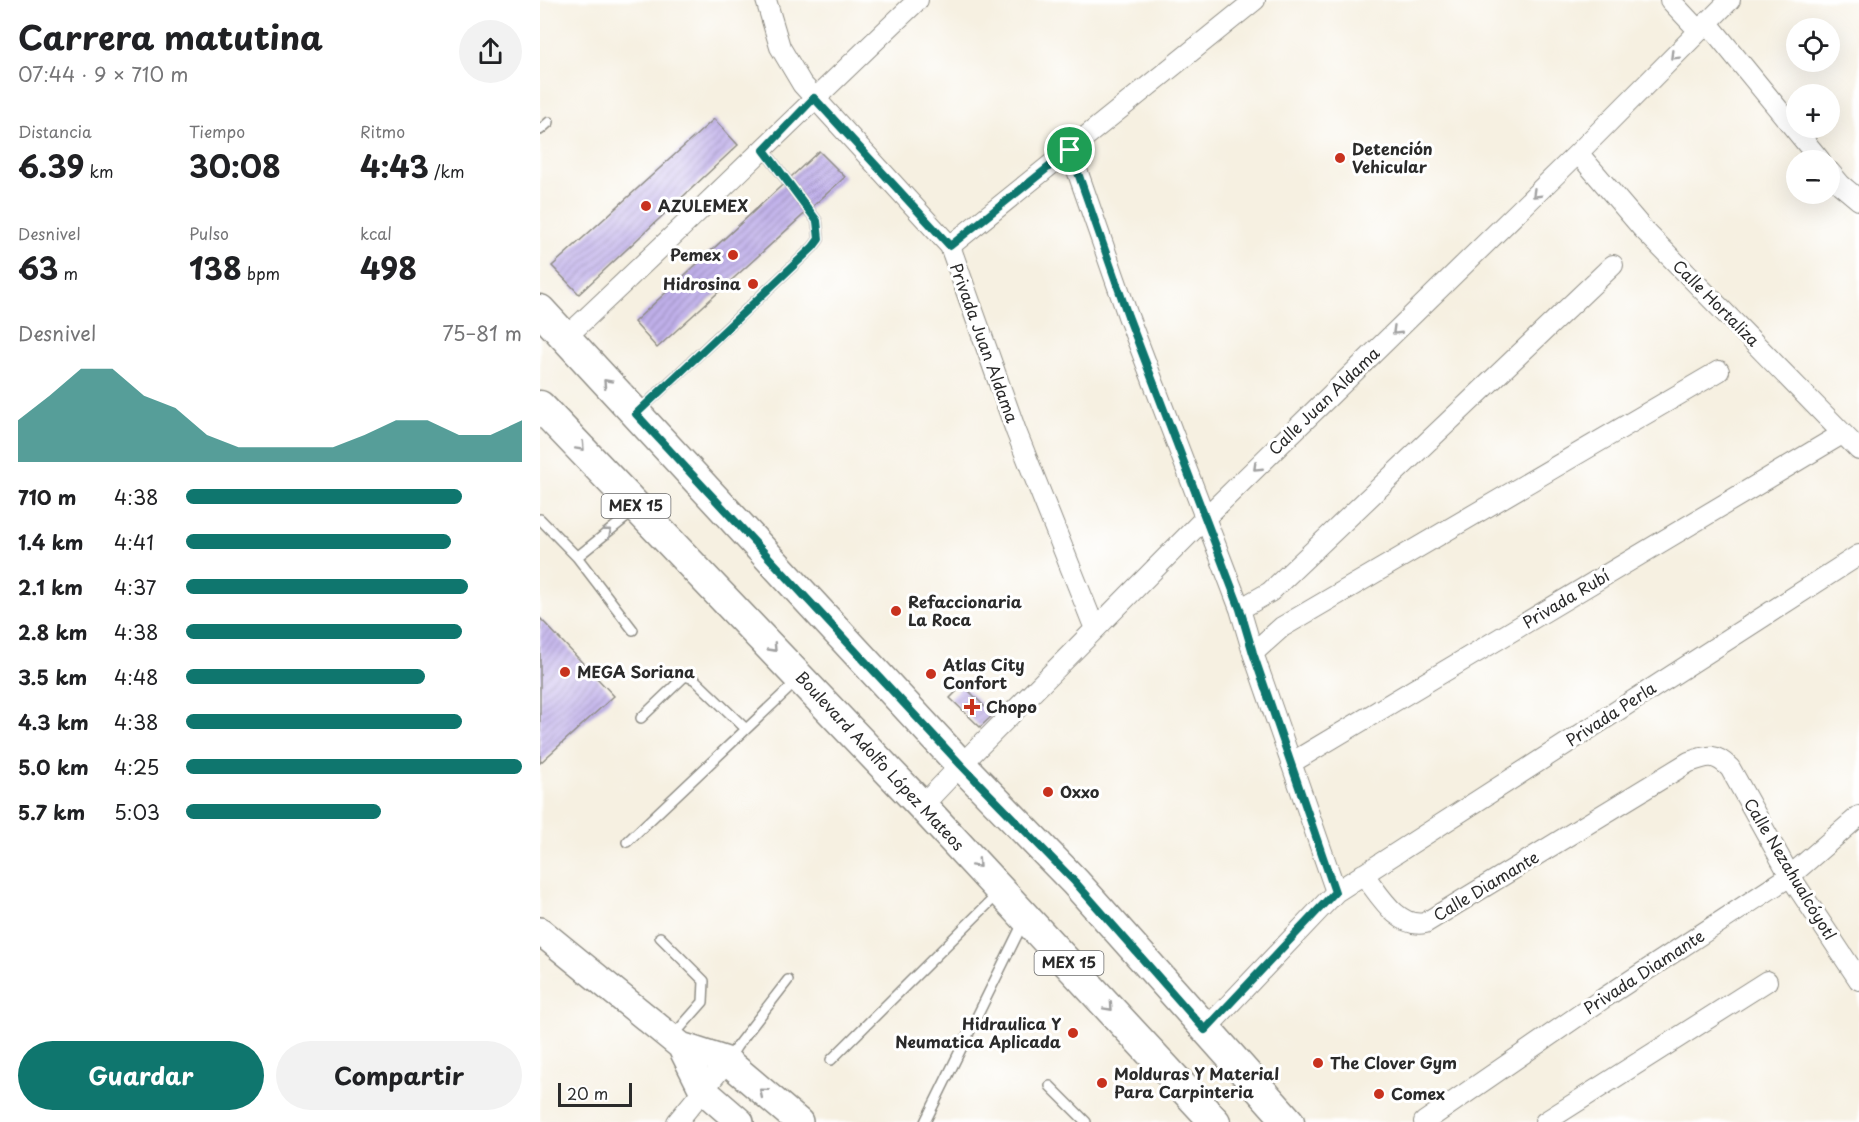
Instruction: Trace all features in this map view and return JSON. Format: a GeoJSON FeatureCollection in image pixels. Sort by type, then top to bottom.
{"type":"FeatureCollection","features":[{"type":"Feature","properties":{"kind":"main road","name":"MEX 15"},"geometry":{"type":"LineString","coordinates":[[540,310],[961,765],[1075,882],[1289,1122]]}},
{"type":"Feature","properties":{"kind":"main road","name":"Boulevard Adolfo López Mateos"},"geometry":{"type":"LineString","coordinates":[[550,419],[801,677],[1002,890],[1215,1122]]}},
{"type":"Feature","properties":{"kind":"main road"},"geometry":{"type":"LineString","coordinates":[[540,931],[676,1042],[727,1061],[799,1122]]}},
{"type":"Feature","properties":{"kind":"main road"},"geometry":{"type":"LineString","coordinates":[[676,1042],[703,1090],[740,1122]]}},
{"type":"Feature","properties":{"kind":"street","name":"Privada Juan Aldama"},"geometry":{"type":"LineString","coordinates":[[766,0],[780,47],[802,84],[950,246],[1016,431],[1095,629]]}},
{"type":"Feature","properties":{"kind":"street"},"geometry":{"type":"LineString","coordinates":[[565,338],[764,150],[814,98],[918,0]]}},
{"type":"Feature","properties":{"kind":"street"},"geometry":{"type":"LineString","coordinates":[[950,246],[1255,0]]}},
{"type":"Feature","properties":{"kind":"street"},"geometry":{"type":"LineString","coordinates":[[1670,0],[1703,26],[1811,150]]}},
{"type":"Feature","properties":{"kind":"street","name":"Calle Juan Aldama"},"geometry":{"type":"LineString","coordinates":[[922,806],[1205,518],[1578,153],[1730,0]]}},
{"type":"Feature","properties":{"kind":"street"},"geometry":{"type":"LineString","coordinates":[[1070,150],[1128,316],[1240,609],[1335,892]]}},
{"type":"Feature","properties":{"kind":"street","name":"Calle Hortaliza"},"geometry":{"type":"LineString","coordinates":[[1578,153],[1642,228],[1859,450]]}},
{"type":"Feature","properties":{"kind":"street"},"geometry":{"type":"LineString","coordinates":[[1840,184],[1859,200]]}},
{"type":"Feature","properties":{"kind":"street"},"geometry":{"type":"LineString","coordinates":[[1240,609],[1270,592],[1613,265]]}},
{"type":"Feature","properties":{"kind":"street"},"geometry":{"type":"LineString","coordinates":[[1253,653],[1282,627],[1719,371]]}},
{"type":"Feature","properties":{"kind":"street","name":"Privada Rubí"},"geometry":{"type":"LineString","coordinates":[[1291,763],[1842,434]]}},
{"type":"Feature","properties":{"kind":"street","name":"Privada Perla"},"geometry":{"type":"LineString","coordinates":[[1363,874],[1859,555]]}},
{"type":"Feature","properties":{"kind":"street","name":"Calle Diamante"},"geometry":{"type":"LineString","coordinates":[[1363,874],[1396,915],[1416,925],[1425,923],[1689,762],[1712,756],[1720,759]]}},
{"type":"Feature","properties":{"kind":"street","name":"Calle Nezahualcóyotl"},"geometry":{"type":"LineString","coordinates":[[1720,759],[1730,768],[1790,876],[1859,980]]}},
{"type":"Feature","properties":{"kind":"street","name":"Privada Diamante"},"geometry":{"type":"LineString","coordinates":[[1424,1122],[1604,998],[1790,876],[1859,816]]}},
{"type":"Feature","properties":{"kind":"street"},"geometry":{"type":"LineString","coordinates":[[1205,1030],[1335,892],[1363,874]]}},
{"type":"Feature","properties":{"kind":"street"},"geometry":{"type":"LineString","coordinates":[[1545,1122],[1767,981]]}},
{"type":"Feature","properties":{"kind":"street"},"geometry":{"type":"LineString","coordinates":[[677,1122],[727,1061]]}},
{"type":"Feature","properties":{"kind":"lane"},"geometry":{"type":"LineString","coordinates":[[540,130],[549,122]]}},
{"type":"Feature","properties":{"kind":"lane"},"geometry":{"type":"LineString","coordinates":[[636,414],[819,239],[817,221],[764,150]]}},
{"type":"Feature","properties":{"kind":"lane"},"geometry":{"type":"LineString","coordinates":[[577,557],[638,508]]}},
{"type":"Feature","properties":{"kind":"lane"},"geometry":{"type":"LineString","coordinates":[[540,519],[577,557],[633,630]]}},
{"type":"Feature","properties":{"kind":"lane"},"geometry":{"type":"LineString","coordinates":[[641,718],[685,676],[693,679],[746,729]]}},
{"type":"Feature","properties":{"kind":"lane"},"geometry":{"type":"LineString","coordinates":[[627,842],[801,677]]}},
{"type":"Feature","properties":{"kind":"lane"},"geometry":{"type":"LineString","coordinates":[[831,1060],[1002,890]]}},
{"type":"Feature","properties":{"kind":"lane"},"geometry":{"type":"LineString","coordinates":[[925,1122],[1026,916]]}},
{"type":"Feature","properties":{"kind":"lane"},"geometry":{"type":"LineString","coordinates":[[660,937],[704,981],[703,1002],[676,1042]]}},
{"type":"Feature","properties":{"kind":"lane"},"geometry":{"type":"LineString","coordinates":[[727,1061],[736,1046],[788,980]]}},
{"type":"Feature","properties":{"kind":"lane"},"geometry":{"type":"LineString","coordinates":[[1050,1086],[1086,1122]]}},
{"type":"Feature","properties":{"kind":"building","name":"AZULEMEX"},"geometry":{"type":"Polygon","coordinates":[[[714,119],[738,145],[579,294],[552,266],[714,119]]]}},
{"type":"Feature","properties":{"kind":"building","name":"Pemex"},"geometry":{"type":"Polygon","coordinates":[[[819,151],[845,177],[657,348],[634,322],[819,151]]]}},
{"type":"Feature","properties":{"kind":"building","name":"MEGA Soriana"},"geometry":{"type":"Polygon","coordinates":[[[540,618],[614,696],[540,763],[540,618]]]}},
{"type":"Feature","properties":{"kind":"building","name":"Chopo"},"geometry":{"type":"Polygon","coordinates":[[[963,685],[993,715],[980,727],[950,698],[963,685]]]}},
{"type":"Feature","properties":{"kind":"place","name":"Detención Vehicular"},"geometry":{"type":"Point","coordinates":[1340,158]}},
{"type":"Feature","properties":{"kind":"place","name":"AZULEMEX"},"geometry":{"type":"Point","coordinates":[646,206]}},
{"type":"Feature","properties":{"kind":"place","name":"Pemex"},"geometry":{"type":"Point","coordinates":[733,255]}},
{"type":"Feature","properties":{"kind":"place","name":"Hidrosina"},"geometry":{"type":"Point","coordinates":[753,284]}},
{"type":"Feature","properties":{"kind":"place","name":"Refaccionaria La Roca"},"geometry":{"type":"Point","coordinates":[896,611]}},
{"type":"Feature","properties":{"kind":"place","name":"MEGA Soriana"},"geometry":{"type":"Point","coordinates":[565,672]}},
{"type":"Feature","properties":{"kind":"place","name":"Atlas City Confort"},"geometry":{"type":"Point","coordinates":[931,674]}},
{"type":"Feature","properties":{"kind":"place","name":"Chopo"},"geometry":{"type":"Point","coordinates":[972,707]}},
{"type":"Feature","properties":{"kind":"place","name":"Oxxo"},"geometry":{"type":"Point","coordinates":[1048,792]}},
{"type":"Feature","properties":{"kind":"place","name":"Hidraulica Y Neumatica Aplicada"},"geometry":{"type":"Point","coordinates":[1073,1033]}},
{"type":"Feature","properties":{"kind":"place","name":"The Clover Gym"},"geometry":{"type":"Point","coordinates":[1318,1063]}},
{"type":"Feature","properties":{"kind":"place","name":"Molduras Y Material Para Carpinteria"},"geometry":{"type":"Point","coordinates":[1102,1083]}},
{"type":"Feature","properties":{"kind":"place","name":"Comex"},"geometry":{"type":"Point","coordinates":[1379,1094]}},
{"type":"Feature","properties":{"kind":"route"},"geometry":{"type":"LineString","coordinates":[[814,98],[950,246],[1070,150],[1128,316],[1240,609],[1335,892],[1205,1030],[1075,882],[961,765],[636,414],[819,239],[817,221],[764,150],[814,98]]}}]}
